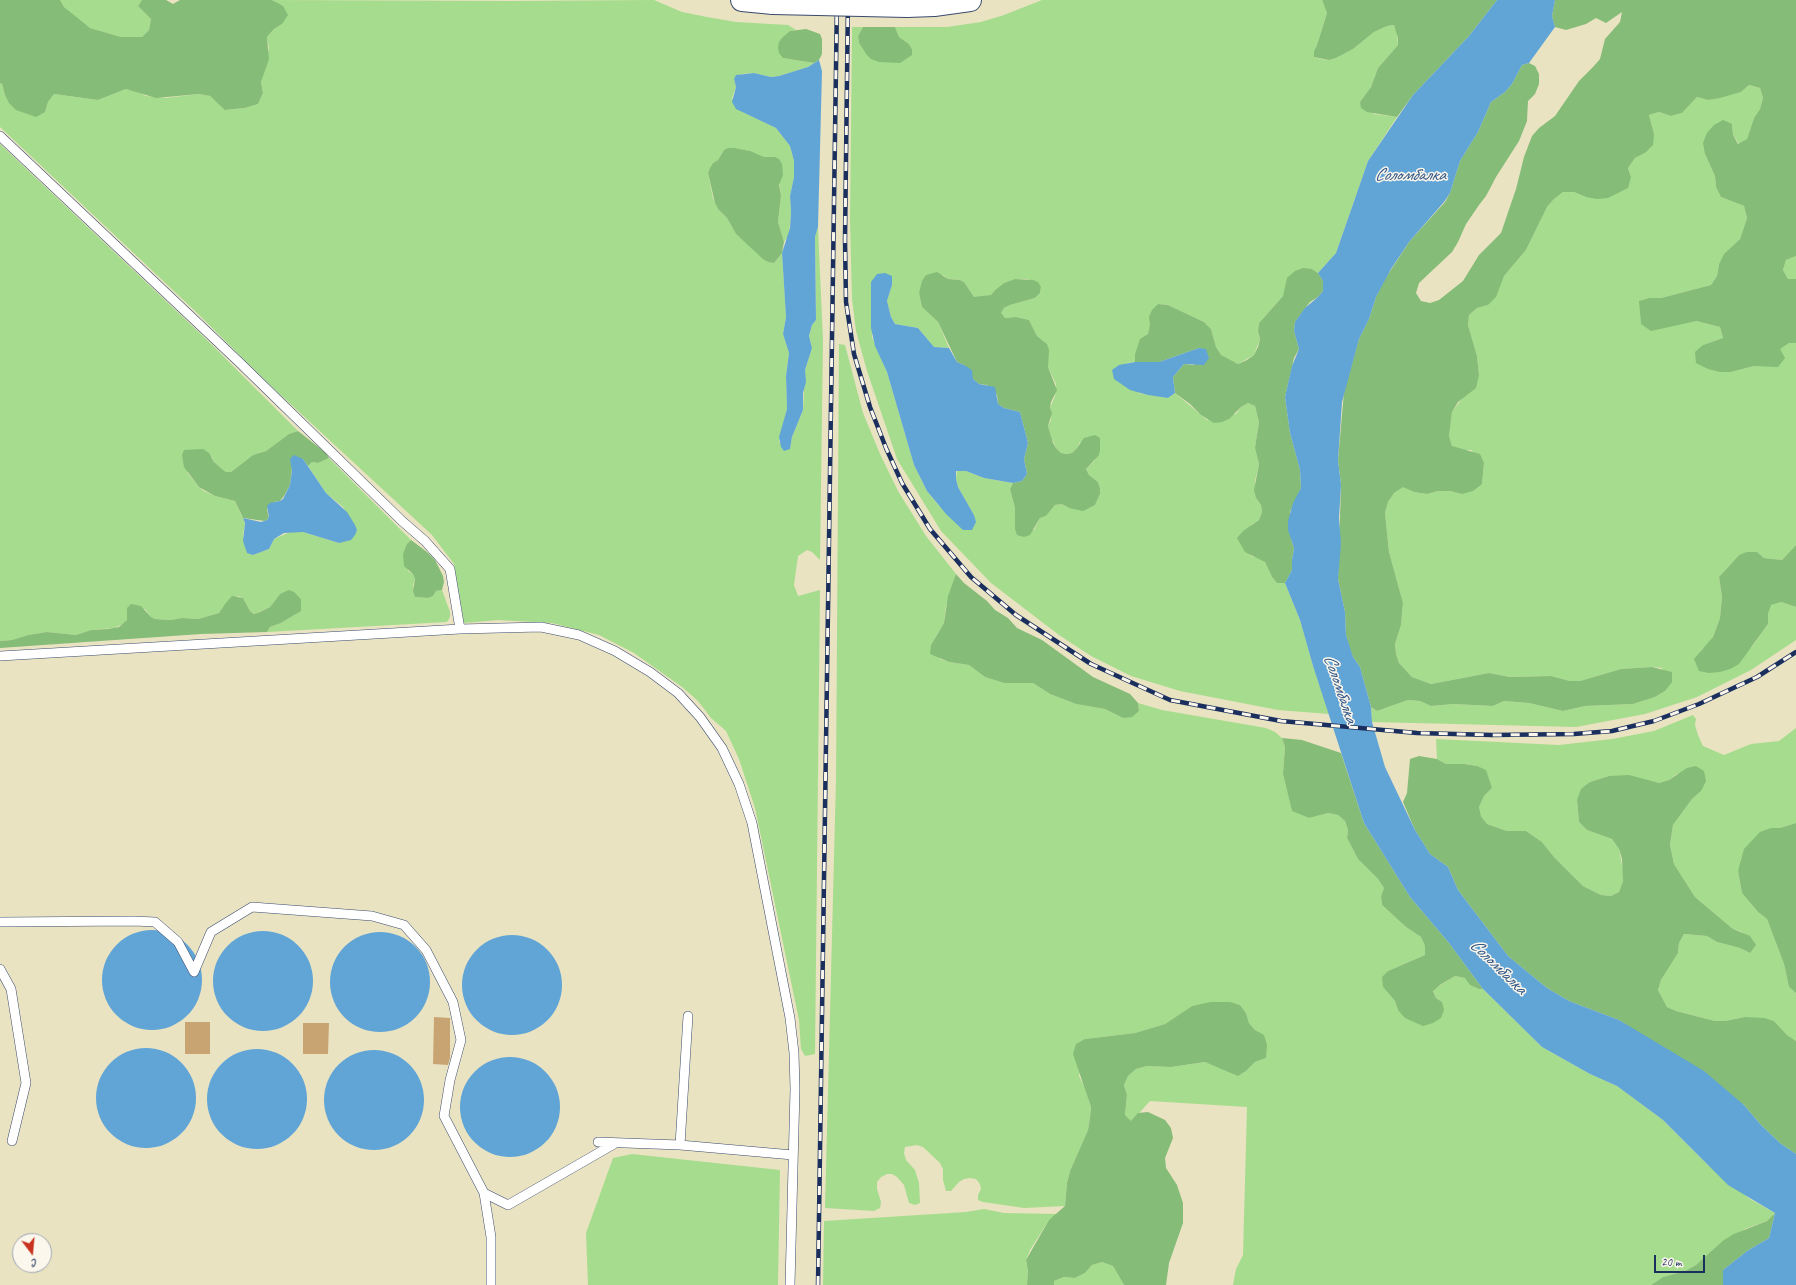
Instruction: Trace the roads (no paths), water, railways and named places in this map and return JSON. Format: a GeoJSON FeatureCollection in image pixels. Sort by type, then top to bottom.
{"type":"FeatureCollection","features":[{"type":"Feature","properties":{"kind":"main road"},"geometry":{"type":"LineString","coordinates":[[742,0],[773,3],[907,6],[934,5],[970,0]]}},
{"type":"Feature","properties":{"kind":"lane"},"geometry":{"type":"LineString","coordinates":[[0,136],[239,362],[402,521],[425,541],[450,569],[460,629]]}},
{"type":"Feature","properties":{"kind":"lane"},"geometry":{"type":"LineString","coordinates":[[0,656],[460,629],[541,627],[579,635],[615,651],[650,672],[678,693],[700,717],[722,748],[739,784],[752,823],[790,1018],[794,1052],[795,1089],[790,1285]]}},
{"type":"Feature","properties":{"kind":"lane"},"geometry":{"type":"LineString","coordinates":[[0,922],[155,922],[178,942],[194,972],[211,932],[252,907],[372,916],[404,925],[426,950],[453,1002],[461,1040],[450,1080],[444,1116],[484,1193],[491,1237],[491,1285]]}},
{"type":"Feature","properties":{"kind":"lane"},"geometry":{"type":"LineString","coordinates":[[0,969],[11,989],[26,1083],[12,1141]]}},
{"type":"Feature","properties":{"kind":"lane"},"geometry":{"type":"LineString","coordinates":[[680,1145],[688,1016]]}},
{"type":"Feature","properties":{"kind":"lane"},"geometry":{"type":"LineString","coordinates":[[598,1142],[614,1144],[680,1145],[793,1155]]}},
{"type":"Feature","properties":{"kind":"lane"},"geometry":{"type":"LineString","coordinates":[[484,1193],[508,1206],[614,1144]]}},
{"type":"Feature","properties":{"kind":"water","name":"Соломбалка"},"geometry":{"type":"Polygon","coordinates":[[[1497,0],[1555,0],[1552,16],[1555,27],[1529,63],[1522,65],[1512,84],[1505,92],[1491,102],[1478,132],[1460,161],[1450,193],[1409,242],[1391,269],[1376,297],[1369,319],[1359,339],[1342,402],[1338,460],[1341,485],[1339,518],[1341,543],[1338,579],[1345,612],[1346,635],[1353,657],[1360,667],[1371,707],[1372,722],[1385,767],[1415,830],[1430,854],[1448,867],[1458,890],[1508,956],[1547,988],[1569,1001],[1619,1020],[1704,1071],[1744,1105],[1761,1125],[1780,1143],[1796,1154],[1796,1285],[1723,1285],[1723,1270],[1747,1251],[1769,1238],[1775,1213],[1728,1185],[1663,1120],[1617,1086],[1590,1074],[1542,1047],[1483,989],[1449,943],[1410,897],[1364,823],[1313,666],[1300,620],[1285,583],[1292,570],[1294,548],[1288,530],[1288,521],[1293,503],[1301,488],[1300,470],[1290,433],[1285,397],[1292,366],[1299,349],[1294,331],[1295,322],[1305,308],[1323,291],[1323,281],[1318,273],[1336,253],[1368,161],[1413,95],[1469,36],[1497,0]]]}},
{"type":"Feature","properties":{"kind":"water"},"geometry":{"type":"Polygon","coordinates":[[[819,60],[822,71],[818,227],[815,237],[816,320],[812,325],[809,336],[812,348],[805,370],[806,382],[803,393],[803,410],[792,437],[790,449],[784,451],[781,447],[779,437],[787,409],[786,376],[789,353],[783,334],[786,317],[782,253],[790,228],[790,196],[794,177],[794,161],[790,146],[776,128],[736,109],[732,102],[736,87],[734,79],[736,75],[754,73],[771,77],[779,76],[808,67],[819,60]]]}},
{"type":"Feature","properties":{"kind":"water"},"geometry":{"type":"Polygon","coordinates":[[[885,273],[892,276],[892,285],[887,301],[891,317],[895,324],[918,328],[934,347],[949,348],[957,362],[972,370],[973,379],[979,384],[995,387],[998,404],[1004,408],[1020,412],[1028,443],[1024,459],[1027,474],[1022,481],[1013,483],[984,478],[966,471],[956,471],[958,487],[974,515],[976,522],[972,530],[963,530],[946,514],[927,491],[914,465],[887,372],[875,346],[871,328],[871,282],[877,274],[885,273]]]}},
{"type":"Feature","properties":{"kind":"water"},"geometry":{"type":"Polygon","coordinates":[[[1199,348],[1206,349],[1209,358],[1204,365],[1184,364],[1173,377],[1175,393],[1168,398],[1130,390],[1114,379],[1112,370],[1119,365],[1135,362],[1159,362],[1199,348]]]}},
{"type":"Feature","properties":{"kind":"water"},"geometry":{"type":"Polygon","coordinates":[[[294,455],[303,459],[326,493],[347,512],[357,530],[355,535],[351,540],[339,543],[303,532],[284,533],[274,539],[269,549],[253,555],[247,553],[243,541],[245,523],[243,518],[261,522],[267,520],[269,517],[267,506],[270,503],[283,499],[290,485],[292,470],[290,459],[294,455]]]}},
{"type":"Feature","properties":{"kind":"water"},"geometry":{"type":"Polygon","coordinates":[[[152,930],[162,931],[180,938],[194,952],[201,970],[201,990],[194,1008],[180,1022],[162,1029],[152,1030],[142,1029],[124,1022],[110,1008],[103,990],[102,980],[103,970],[110,952],[124,938],[142,931],[152,930]]]}},
{"type":"Feature","properties":{"kind":"water"},"geometry":{"type":"Polygon","coordinates":[[[263,931],[273,932],[291,939],[305,953],[312,971],[312,991],[305,1009],[291,1023],[273,1030],[263,1031],[253,1030],[235,1023],[221,1009],[214,991],[213,981],[214,971],[221,953],[235,939],[253,932],[263,931]]]}},
{"type":"Feature","properties":{"kind":"water"},"geometry":{"type":"Polygon","coordinates":[[[380,932],[390,933],[408,940],[422,954],[429,972],[429,992],[422,1010],[408,1024],[390,1031],[380,1032],[370,1031],[352,1024],[338,1010],[331,992],[330,982],[331,972],[338,954],[352,940],[370,933],[380,932]]]}},
{"type":"Feature","properties":{"kind":"water"},"geometry":{"type":"Polygon","coordinates":[[[512,935],[522,936],[540,943],[554,957],[561,975],[561,995],[554,1013],[540,1027],[522,1034],[512,1035],[502,1034],[484,1027],[470,1013],[463,995],[462,985],[463,975],[470,957],[484,943],[502,936],[512,935]]]}},
{"type":"Feature","properties":{"kind":"water"},"geometry":{"type":"Polygon","coordinates":[[[146,1048],[156,1049],[174,1056],[188,1070],[195,1088],[195,1108],[188,1126],[174,1140],[156,1147],[146,1148],[136,1147],[118,1140],[104,1126],[97,1108],[96,1098],[97,1088],[104,1070],[118,1056],[136,1049],[146,1048]]]}},
{"type":"Feature","properties":{"kind":"water"},"geometry":{"type":"Polygon","coordinates":[[[257,1049],[267,1050],[285,1057],[299,1071],[306,1089],[306,1109],[299,1127],[285,1141],[267,1148],[257,1149],[247,1148],[229,1141],[215,1127],[208,1109],[207,1099],[208,1089],[215,1071],[229,1057],[247,1050],[257,1049]]]}},
{"type":"Feature","properties":{"kind":"water"},"geometry":{"type":"Polygon","coordinates":[[[374,1050],[384,1051],[402,1058],[416,1072],[423,1090],[423,1110],[416,1128],[402,1142],[384,1149],[374,1150],[364,1149],[346,1142],[332,1128],[325,1110],[324,1100],[325,1090],[332,1072],[346,1058],[364,1051],[374,1050]]]}},
{"type":"Feature","properties":{"kind":"water"},"geometry":{"type":"Polygon","coordinates":[[[510,1057],[520,1058],[538,1065],[552,1079],[559,1097],[559,1117],[552,1135],[538,1149],[520,1156],[510,1157],[500,1156],[482,1149],[468,1135],[461,1117],[460,1107],[461,1097],[468,1079],[482,1065],[500,1058],[510,1057]]]}},
{"type":"Feature","properties":{"kind":"railway"},"geometry":{"type":"LineString","coordinates":[[818,1285],[837,0]]}},
{"type":"Feature","properties":{"kind":"railway"},"geometry":{"type":"LineString","coordinates":[[848,0],[845,240],[846,302],[854,354],[870,407],[886,448],[902,483],[930,529],[971,577],[1016,615],[1091,664],[1170,700],[1281,721],[1417,733],[1492,735],[1574,734],[1612,731],[1654,721],[1699,704],[1757,677],[1796,652]]}}]}
